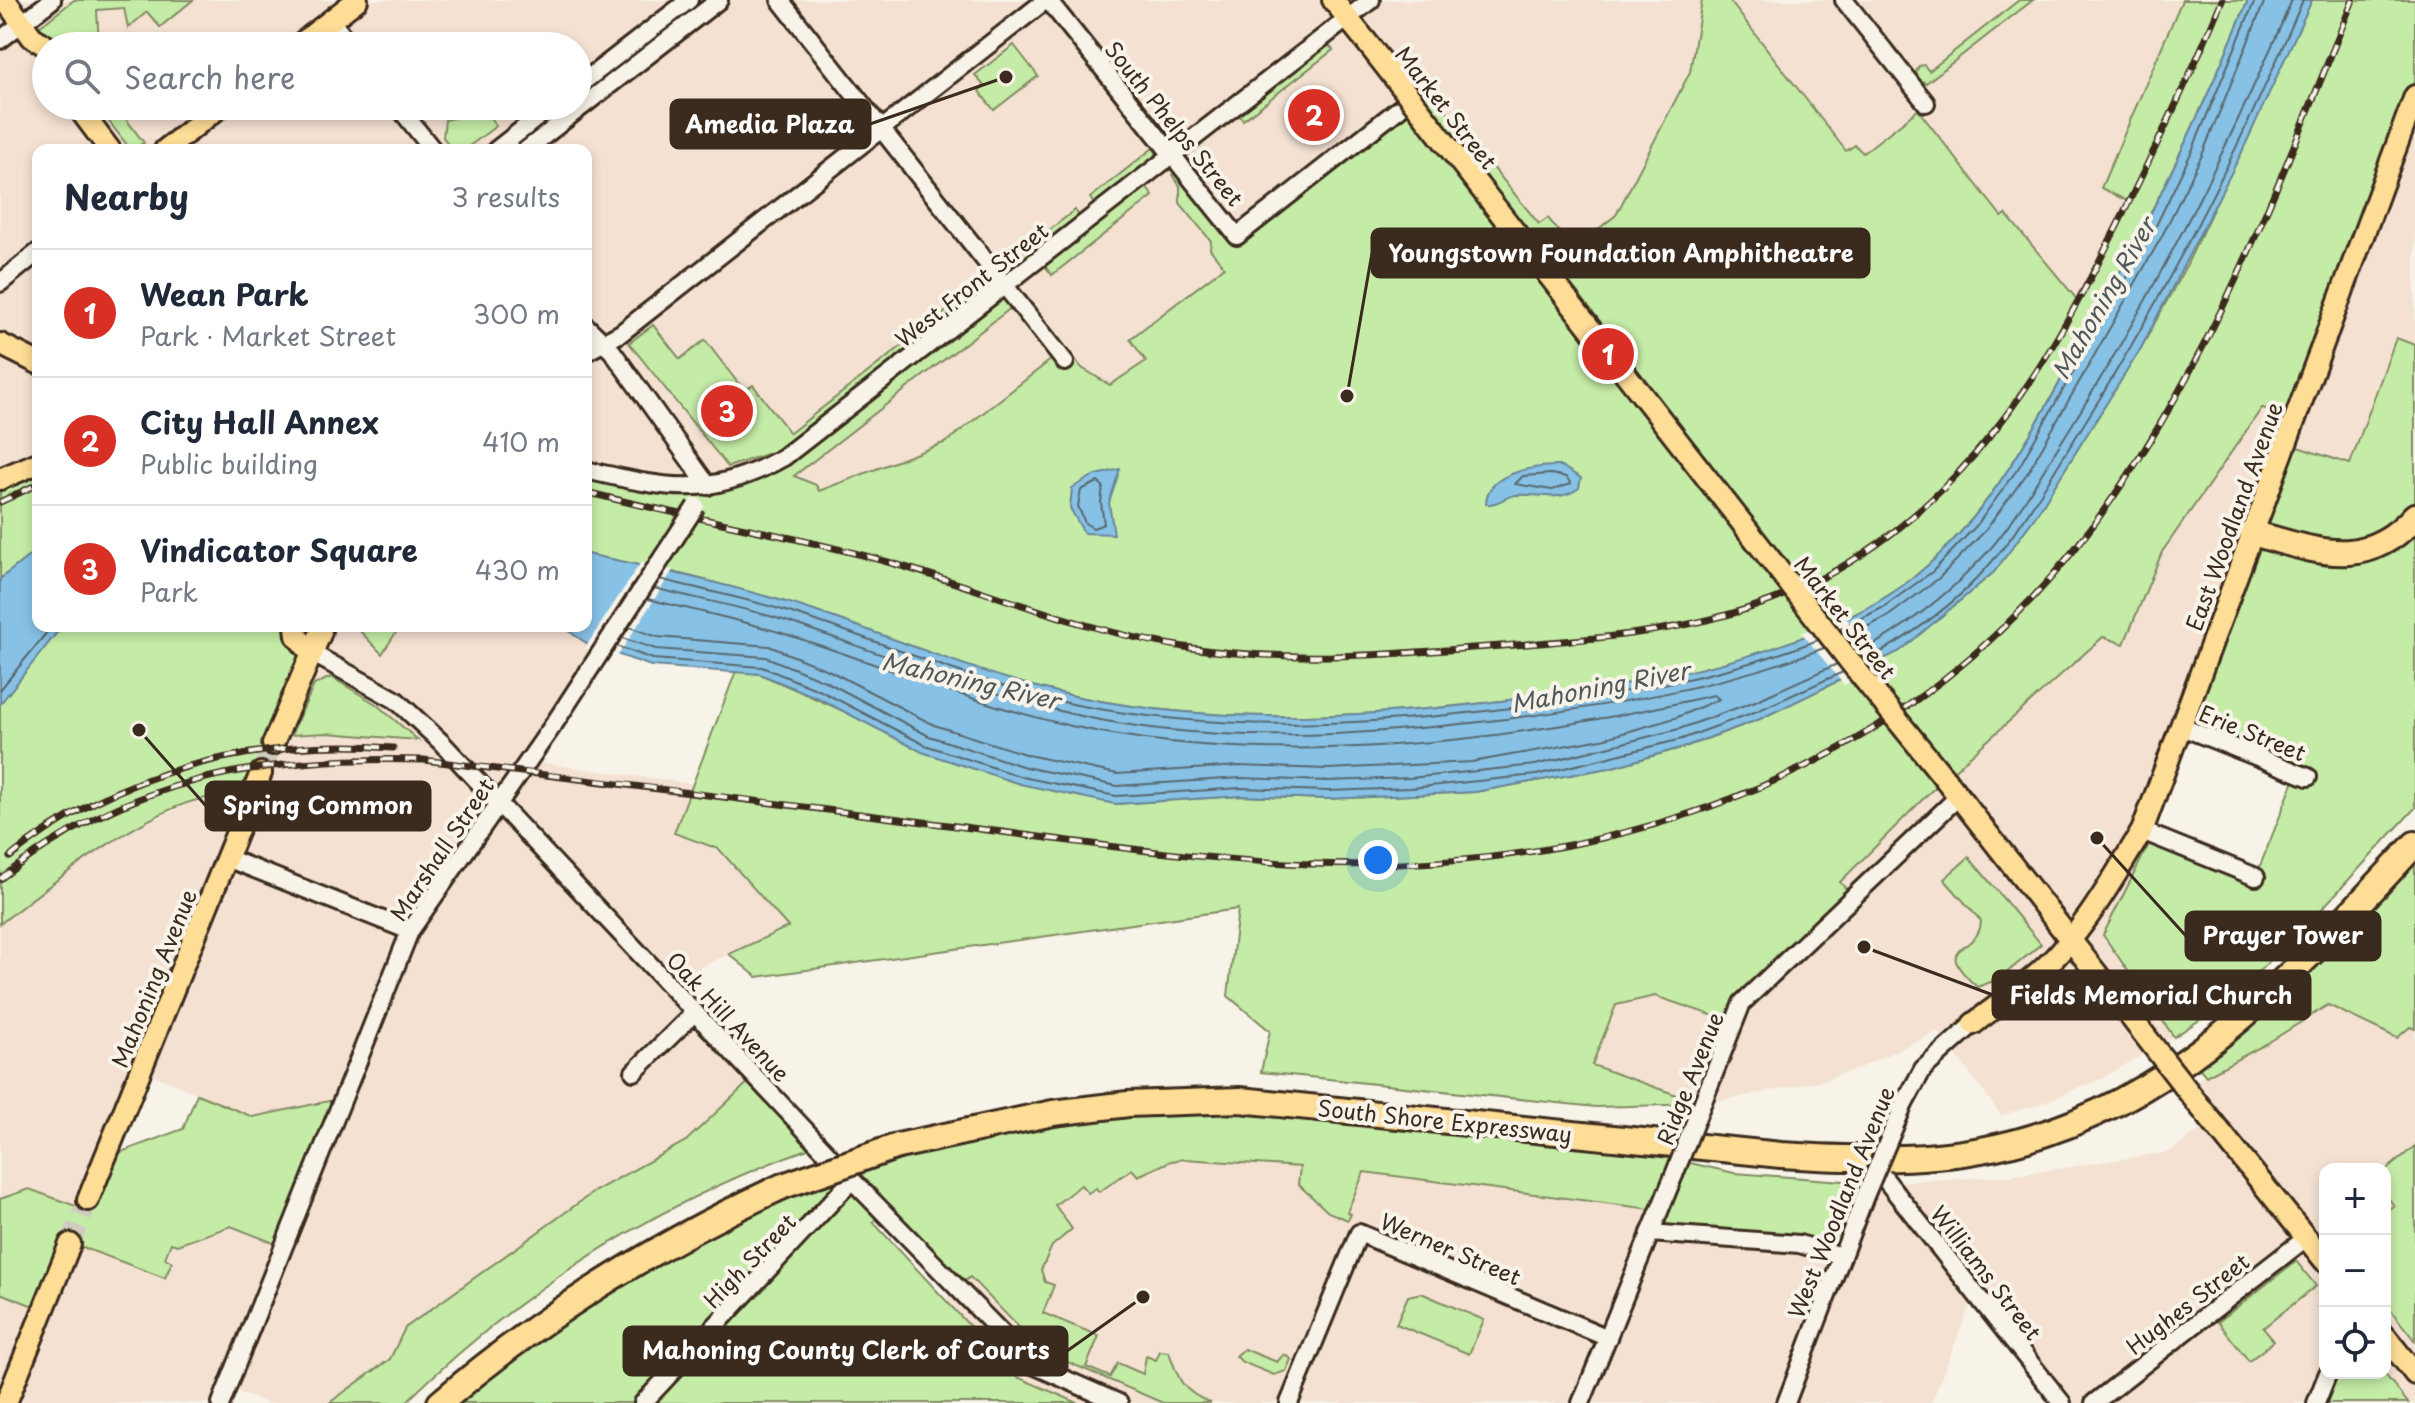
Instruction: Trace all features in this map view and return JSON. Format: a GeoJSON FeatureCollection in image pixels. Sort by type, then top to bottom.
{"type":"FeatureCollection","features":[{"type":"Feature","properties":{"kind":"highway"},"geometry":{"type":"LineString","coordinates":[[2252,533],[2328,554],[2355,553],[2386,541],[2415,516]]}},
{"type":"Feature","properties":{"kind":"highway","name":"South Shore Expressway"},"geometry":{"type":"LineString","coordinates":[[440,1403],[513,1345],[633,1265],[783,1186],[898,1146],[1053,1113],[1209,1100],[1281,1103],[1834,1158],[1946,1155],[1982,1150],[2072,1125],[2129,1099],[2195,1057],[2255,1009],[2415,844]]}},
{"type":"Feature","properties":{"kind":"main road"},"geometry":{"type":"LineString","coordinates":[[5,0],[32,34]]}},
{"type":"Feature","properties":{"kind":"main road"},"geometry":{"type":"LineString","coordinates":[[316,32],[357,0]]}},
{"type":"Feature","properties":{"kind":"main road","name":"Market Street"},"geometry":{"type":"LineString","coordinates":[[1333,0],[1859,673],[2319,1254]]}},
{"type":"Feature","properties":{"kind":"main road","name":"East Woodland Avenue"},"geometry":{"type":"LineString","coordinates":[[2070,939],[2086,921],[2142,831],[2415,96]]}},
{"type":"Feature","properties":{"kind":"main road"},"geometry":{"type":"LineString","coordinates":[[88,120],[106,144]]}},
{"type":"Feature","properties":{"kind":"main road"},"geometry":{"type":"LineString","coordinates":[[101,120],[119,144]]}},
{"type":"Feature","properties":{"kind":"main road"},"geometry":{"type":"LineString","coordinates":[[173,144],[203,120]]}},
{"type":"Feature","properties":{"kind":"main road"},"geometry":{"type":"LineString","coordinates":[[0,344],[32,360]]}},
{"type":"Feature","properties":{"kind":"main road"},"geometry":{"type":"LineString","coordinates":[[0,479],[32,466]]}},
{"type":"Feature","properties":{"kind":"main road"},"geometry":{"type":"LineString","coordinates":[[273,744],[301,638]]}},
{"type":"Feature","properties":{"kind":"main road","name":"Mahoning Avenue"},"geometry":{"type":"LineString","coordinates":[[88,1200],[261,773]]}},
{"type":"Feature","properties":{"kind":"main road","name":"West Woodland Avenue"},"geometry":{"type":"LineString","coordinates":[[1973,1024],[2042,971],[2070,939]]}},
{"type":"Feature","properties":{"kind":"main road"},"geometry":{"type":"LineString","coordinates":[[6,1403],[70,1244]]}},
{"type":"Feature","properties":{"kind":"main road"},"geometry":{"type":"LineString","coordinates":[[2391,1344],[2415,1374]]}},
{"type":"Feature","properties":{"kind":"street"},"geometry":{"type":"LineString","coordinates":[[35,32],[52,0]]}},
{"type":"Feature","properties":{"kind":"street"},"geometry":{"type":"LineString","coordinates":[[592,75],[689,0]]}},
{"type":"Feature","properties":{"kind":"street"},"geometry":{"type":"LineString","coordinates":[[592,99],[719,0]]}},
{"type":"Feature","properties":{"kind":"street"},"geometry":{"type":"LineString","coordinates":[[780,0],[1065,362]]}},
{"type":"Feature","properties":{"kind":"street"},"geometry":{"type":"LineString","coordinates":[[592,349],[605,344],[1047,0]]}},
{"type":"Feature","properties":{"kind":"street","name":"South Phelps Street"},"geometry":{"type":"LineString","coordinates":[[1047,0],[1237,236],[1400,108]]}},
{"type":"Feature","properties":{"kind":"street","name":"West Front Street"},"geometry":{"type":"LineString","coordinates":[[592,471],[668,489],[708,486],[784,457],[1371,0]]}},
{"type":"Feature","properties":{"kind":"street"},"geometry":{"type":"LineString","coordinates":[[1844,0],[1926,103]]}},
{"type":"Feature","properties":{"kind":"street"},"geometry":{"type":"LineString","coordinates":[[331,21],[340,32]]}},
{"type":"Feature","properties":{"kind":"street"},"geometry":{"type":"LineString","coordinates":[[0,40],[32,35]]}},
{"type":"Feature","properties":{"kind":"street"},"geometry":{"type":"LineString","coordinates":[[409,120],[428,144]]}},
{"type":"Feature","properties":{"kind":"street"},"geometry":{"type":"LineString","coordinates":[[504,144],[534,120]]}},
{"type":"Feature","properties":{"kind":"street"},"geometry":{"type":"LineString","coordinates":[[534,144],[565,120]]}},
{"type":"Feature","properties":{"kind":"street"},"geometry":{"type":"LineString","coordinates":[[0,283],[32,257]]}},
{"type":"Feature","properties":{"kind":"street"},"geometry":{"type":"LineString","coordinates":[[592,332],[605,344],[678,440],[708,486]]}},
{"type":"Feature","properties":{"kind":"street","name":"Marshall Street"},"geometry":{"type":"LineString","coordinates":[[221,1403],[410,931],[554,724],[708,486]]}},
{"type":"Feature","properties":{"kind":"street","name":"Oak Hill Avenue"},"geometry":{"type":"LineString","coordinates":[[301,638],[396,700],[499,803],[852,1180],[893,1218],[1033,1365],[1119,1403]]}},
{"type":"Feature","properties":{"kind":"street","name":"Erie Street"},"geometry":{"type":"LineString","coordinates":[[2182,727],[2308,777]]}},
{"type":"Feature","properties":{"kind":"street","name":"Ridge Avenue"},"geometry":{"type":"LineString","coordinates":[[1581,1403],[1742,1003],[1953,788]]}},
{"type":"Feature","properties":{"kind":"street"},"geometry":{"type":"LineString","coordinates":[[2142,831],[2256,877]]}},
{"type":"Feature","properties":{"kind":"street"},"geometry":{"type":"LineString","coordinates":[[227,858],[410,931]]}},
{"type":"Feature","properties":{"kind":"street"},"geometry":{"type":"LineString","coordinates":[[634,1072],[695,1012]]}},
{"type":"Feature","properties":{"kind":"street","name":"West Woodland Avenue"},"geometry":{"type":"LineString","coordinates":[[1786,1403],[1865,1196],[1904,1104],[1923,1069],[1973,1024]]}},
{"type":"Feature","properties":{"kind":"street","name":"Williams Street"},"geometry":{"type":"LineString","coordinates":[[1877,1169],[2062,1403]]}},
{"type":"Feature","properties":{"kind":"street","name":"High Street"},"geometry":{"type":"LineString","coordinates":[[643,1403],[852,1180]]}},
{"type":"Feature","properties":{"kind":"street","name":"Werner Street"},"geometry":{"type":"LineString","coordinates":[[1289,1403],[1359,1233],[1608,1338]]}},
{"type":"Feature","properties":{"kind":"street"},"geometry":{"type":"LineString","coordinates":[[1650,1233],[1799,1244],[1842,1256]]}},
{"type":"Feature","properties":{"kind":"street","name":"Hughes Street"},"geometry":{"type":"LineString","coordinates":[[2094,1403],[2306,1238]]}},
{"type":"Feature","properties":{"kind":"street"},"geometry":{"type":"LineString","coordinates":[[2316,1403],[2326,1379]]}},
{"type":"Feature","properties":{"kind":"shaded area"},"geometry":{"type":"Polygon","coordinates":[[[0,0],[1702,0],[1690,72],[1616,215],[1573,250],[1548,218],[1539,225],[1427,87],[1237,236],[1182,168],[1173,175],[1180,186],[1180,203],[1211,241],[1210,249],[1224,267],[1131,339],[1146,361],[1109,386],[1082,368],[1066,348],[946,442],[818,491],[743,499],[708,486],[592,471],[592,144],[32,144],[32,466],[0,479],[0,0]]]}},
{"type":"Feature","properties":{"kind":"shaded area"},"geometry":{"type":"Polygon","coordinates":[[[1729,0],[2222,0],[2079,302],[2006,215],[2003,217],[1918,110],[1854,160],[1729,0]]]}},
{"type":"Feature","properties":{"kind":"shaded area"},"geometry":{"type":"Polygon","coordinates":[[[2415,96],[2415,345],[2396,339],[2350,465],[2286,443],[2142,831],[2199,855],[2215,947],[2145,999],[2177,1034],[2103,1078],[2037,1105],[2001,1115],[1938,1031],[1857,1069],[1821,1081],[1702,1104],[1592,1065],[1616,1005],[1655,996],[1735,1023],[1742,1003],[1853,897],[1840,882],[1929,793],[2103,637],[2124,644],[2162,552],[2262,408],[2295,416],[2415,96]]]}},
{"type":"Feature","properties":{"kind":"shaded area"},"geometry":{"type":"Polygon","coordinates":[[[299,632],[571,632],[602,650],[528,761],[693,784],[674,833],[719,849],[788,927],[668,982],[755,1076],[687,1141],[595,1191],[405,1328],[391,1359],[329,1403],[266,1403],[228,1388],[221,1403],[0,1403],[0,1293],[19,1301],[71,1242],[171,1261],[165,1259],[171,1243],[178,1245],[231,1226],[284,1247],[342,1099],[253,1117],[141,1070],[84,1209],[29,1189],[0,1199],[0,924],[73,866],[140,825],[193,802],[225,796],[248,806],[310,652],[299,632]]]}},
{"type":"Feature","properties":{"kind":"shaded area"},"geometry":{"type":"Polygon","coordinates":[[[2415,990],[2415,1403],[2062,1403],[1975,1293],[1931,1403],[1078,1403],[1017,1377],[945,1300],[1070,1182],[1135,1157],[1364,1172],[1659,1210],[1870,1183],[2009,1176],[2169,1152],[2211,1122],[2184,1087],[2346,993],[2415,990]]]}},
{"type":"Feature","properties":{"kind":"green space"},"geometry":{"type":"Polygon","coordinates":[[[74,0],[193,0],[160,27],[147,12],[128,28],[124,8],[97,10],[98,32],[41,32],[38,28],[74,0]]]}},
{"type":"Feature","properties":{"kind":"green space"},"geometry":{"type":"Polygon","coordinates":[[[1702,0],[1729,0],[1846,151],[1855,145],[1863,153],[1918,110],[2002,217],[2006,214],[2079,302],[2129,202],[2101,188],[2182,0],[2248,0],[2173,169],[2023,447],[1972,519],[1943,551],[1910,580],[1874,604],[1832,625],[1788,643],[1696,670],[1509,700],[1347,715],[1186,712],[1133,706],[1035,687],[949,661],[779,602],[662,570],[592,555],[592,471],[737,486],[778,469],[805,452],[1005,298],[1012,307],[794,476],[816,485],[819,491],[946,442],[1066,348],[1082,368],[1110,385],[1146,361],[1130,339],[1224,267],[1210,249],[1211,241],[1180,203],[1180,186],[1172,175],[1182,168],[1237,235],[1427,86],[1539,224],[1548,218],[1573,249],[1616,215],[1690,72],[1702,0]]]}},
{"type":"Feature","properties":{"kind":"green space"},"geometry":{"type":"Polygon","coordinates":[[[2019,0],[2033,0],[1926,83],[1919,80],[1916,72],[1919,66],[1924,65],[1929,71],[2019,0]]]}},
{"type":"Feature","properties":{"kind":"green space"},"geometry":{"type":"Polygon","coordinates":[[[2312,0],[2415,0],[2415,96],[2295,416],[2262,408],[2162,552],[2124,644],[2103,637],[1929,793],[1840,882],[1853,897],[1743,1003],[1735,1023],[1655,996],[1616,1005],[1592,1065],[1702,1104],[1596,1107],[1261,1072],[1270,1031],[1228,996],[1238,909],[757,977],[729,954],[788,927],[719,849],[674,833],[736,671],[760,674],[848,713],[1115,804],[1241,796],[1328,799],[1475,792],[1609,768],[1685,747],[1760,719],[1900,651],[1994,572],[2035,517],[2140,350],[2187,264],[2312,0]]]}},
{"type":"Feature","properties":{"kind":"green space"},"geometry":{"type":"Polygon","coordinates":[[[1328,44],[1333,50],[1243,120],[1238,114],[1328,44]]]}},
{"type":"Feature","properties":{"kind":"green space"},"geometry":{"type":"Polygon","coordinates":[[[1014,45],[1038,76],[994,110],[979,91],[984,86],[975,75],[1014,45]]]}},
{"type":"Feature","properties":{"kind":"green space"},"geometry":{"type":"Polygon","coordinates":[[[108,120],[127,120],[144,143],[126,144],[108,120]]]}},
{"type":"Feature","properties":{"kind":"green space"},"geometry":{"type":"Polygon","coordinates":[[[445,120],[492,120],[496,126],[472,144],[448,144],[443,137],[445,120]]]}},
{"type":"Feature","properties":{"kind":"green space"},"geometry":{"type":"Polygon","coordinates":[[[1153,148],[1158,155],[1095,205],[1090,198],[1153,148]]]}},
{"type":"Feature","properties":{"kind":"green space"},"geometry":{"type":"Polygon","coordinates":[[[1146,187],[1153,196],[1052,275],[1045,266],[1146,187]]]}},
{"type":"Feature","properties":{"kind":"green space"},"geometry":{"type":"Polygon","coordinates":[[[1075,210],[1080,217],[1005,276],[1000,269],[1075,210]]]}},
{"type":"Feature","properties":{"kind":"green space"},"geometry":{"type":"Polygon","coordinates":[[[989,278],[994,284],[858,391],[775,451],[728,467],[629,343],[653,325],[680,359],[705,340],[744,391],[753,385],[790,433],[989,278]]]}},
{"type":"Feature","properties":{"kind":"green space"},"geometry":{"type":"Polygon","coordinates":[[[2396,338],[2415,345],[2415,808],[2307,925],[2229,1000],[2174,1037],[2103,935],[2153,836],[2256,876],[2297,773],[2182,727],[2285,443],[2350,464],[2396,338]]]}},
{"type":"Feature","properties":{"kind":"green space"},"geometry":{"type":"Polygon","coordinates":[[[32,466],[32,554],[0,579],[0,479],[32,466]]]}},
{"type":"Feature","properties":{"kind":"green space"},"geometry":{"type":"Polygon","coordinates":[[[57,632],[299,632],[310,652],[248,806],[225,797],[200,799],[172,809],[107,845],[0,924],[0,704],[57,632]]]}},
{"type":"Feature","properties":{"kind":"green space"},"geometry":{"type":"Polygon","coordinates":[[[361,632],[396,632],[382,654],[361,632]]]}},
{"type":"Feature","properties":{"kind":"green space"},"geometry":{"type":"Polygon","coordinates":[[[331,677],[376,704],[418,740],[326,733],[291,735],[314,685],[331,677]]]}},
{"type":"Feature","properties":{"kind":"green space"},"geometry":{"type":"Polygon","coordinates":[[[2415,844],[2415,1029],[2410,1027],[2397,1038],[2328,1005],[2266,1044],[2206,1076],[2192,1059],[2415,844]]]}},
{"type":"Feature","properties":{"kind":"green space"},"geometry":{"type":"Polygon","coordinates":[[[1969,857],[2041,944],[1999,979],[1977,987],[1956,962],[1956,955],[1973,940],[1981,921],[1944,879],[1969,857]]]}},
{"type":"Feature","properties":{"kind":"green space"},"geometry":{"type":"Polygon","coordinates":[[[755,1076],[819,1145],[704,1192],[597,1251],[498,1321],[405,1403],[329,1403],[390,1359],[405,1328],[595,1191],[686,1141],[755,1076]]]}},
{"type":"Feature","properties":{"kind":"green space"},"geometry":{"type":"Polygon","coordinates":[[[197,1094],[253,1117],[343,1098],[284,1247],[231,1226],[177,1245],[171,1243],[165,1258],[172,1262],[165,1278],[71,1243],[44,1310],[0,1293],[0,1199],[29,1189],[84,1209],[105,1158],[183,1129],[197,1094]]]}},
{"type":"Feature","properties":{"kind":"green space"},"geometry":{"type":"Polygon","coordinates":[[[1128,1104],[1549,1131],[1734,1173],[1870,1183],[1842,1256],[1650,1233],[1659,1210],[1364,1172],[1347,1212],[1351,1214],[1348,1220],[1328,1212],[1298,1184],[1300,1167],[1185,1159],[1171,1161],[1138,1176],[1132,1169],[1099,1192],[1096,1188],[1088,1193],[1081,1185],[1055,1205],[1072,1229],[1052,1246],[1041,1270],[1045,1282],[1054,1285],[1043,1313],[1099,1336],[1086,1367],[1110,1377],[1118,1363],[1143,1374],[1146,1356],[1156,1360],[1160,1351],[1169,1352],[1186,1388],[1211,1403],[1163,1403],[1042,1351],[970,1277],[958,1287],[884,1209],[873,1222],[1017,1377],[1078,1403],[440,1403],[633,1265],[898,1146],[1128,1104]]]}},
{"type":"Feature","properties":{"kind":"green space"},"geometry":{"type":"Polygon","coordinates":[[[2415,1146],[2415,1341],[2391,1311],[2391,1207],[2394,1206],[2391,1202],[2391,1166],[2415,1146]]]}},
{"type":"Feature","properties":{"kind":"green space"},"geometry":{"type":"Polygon","coordinates":[[[2296,1261],[2316,1286],[2263,1328],[2274,1341],[2249,1361],[2218,1322],[2296,1261]]]}},
{"type":"Feature","properties":{"kind":"green space"},"geometry":{"type":"Polygon","coordinates":[[[1421,1293],[1484,1320],[1469,1354],[1396,1324],[1408,1296],[1421,1293]]]}},
{"type":"Feature","properties":{"kind":"green space"},"geometry":{"type":"Polygon","coordinates":[[[1244,1349],[1277,1362],[1284,1354],[1291,1359],[1286,1371],[1274,1375],[1242,1362],[1236,1356],[1244,1349]]]}},
{"type":"Feature","properties":{"kind":"green space"},"geometry":{"type":"Polygon","coordinates":[[[2334,1379],[2389,1379],[2408,1403],[2324,1403],[2334,1379]]]}},
{"type":"Feature","properties":{"kind":"water","name":"Mahoning River"},"geometry":{"type":"Polygon","coordinates":[[[2248,0],[2312,0],[2241,154],[2140,350],[2035,517],[1994,572],[1900,651],[1760,719],[1684,747],[1609,768],[1475,792],[1328,799],[1241,796],[1115,804],[1020,784],[922,752],[818,698],[760,674],[651,666],[588,644],[570,632],[592,632],[592,555],[796,605],[1043,689],[1133,706],[1186,712],[1294,716],[1401,711],[1556,694],[1696,670],[1788,643],[1874,604],[1909,581],[1970,522],[1996,488],[2041,416],[2128,258],[2248,0]]]}},
{"type":"Feature","properties":{"kind":"water"},"geometry":{"type":"Polygon","coordinates":[[[1561,466],[1581,478],[1579,488],[1571,493],[1516,495],[1486,504],[1488,493],[1503,478],[1526,469],[1561,466]]]}},
{"type":"Feature","properties":{"kind":"water"},"geometry":{"type":"Polygon","coordinates":[[[1120,469],[1109,503],[1114,534],[1084,533],[1070,508],[1072,488],[1093,476],[1120,469]]]}},
{"type":"Feature","properties":{"kind":"water"},"geometry":{"type":"Polygon","coordinates":[[[32,554],[32,632],[57,632],[0,704],[0,579],[32,554]]]}},
{"type":"Feature","properties":{"kind":"pier"},"geometry":{"type":"Polygon","coordinates":[[[641,562],[673,570],[616,659],[585,648],[641,562]]]}},
{"type":"Feature","properties":{"kind":"pier"},"geometry":{"type":"Polygon","coordinates":[[[1843,614],[1883,665],[1844,685],[1802,633],[1843,614]]]}},
{"type":"Feature","properties":{"kind":"tunnel"},"geometry":{"type":"LineString","coordinates":[[261,773],[273,744]]}},
{"type":"Feature","properties":{"kind":"tunnel"},"geometry":{"type":"LineString","coordinates":[[70,1244],[88,1200]]}},
{"type":"Feature","properties":{"kind":"railway"},"geometry":{"type":"LineString","coordinates":[[592,493],[877,559],[1068,620],[1145,640],[1220,652],[1328,656],[1533,644],[1649,631],[1704,621],[1758,605],[1810,584],[1861,555],[1912,517],[1947,485],[2008,413],[2060,334],[2105,251],[2176,105],[2222,0]]}},
{"type":"Feature","properties":{"kind":"railway"},"geometry":{"type":"LineString","coordinates":[[0,879],[49,844],[98,816],[149,795],[200,779],[308,762],[424,760],[1133,849],[1311,864],[1420,863],[1527,852],[1631,831],[1732,798],[1827,755],[1917,699],[2000,631],[2074,550],[2120,488],[2199,355],[2265,215],[2353,0]]}},
{"type":"Feature","properties":{"kind":"railway"},"geometry":{"type":"LineString","coordinates":[[0,502],[32,487]]}},
{"type":"Feature","properties":{"kind":"railway"},"geometry":{"type":"LineString","coordinates":[[10,857],[52,827],[96,802],[143,781],[191,766],[291,748],[393,748]]}},
{"type":"Feature","properties":{"kind":"place","name":"Amedia Plaza"},"geometry":{"type":"Point","coordinates":[1006,77]}},
{"type":"Feature","properties":{"kind":"place","name":"City Hall Annex"},"geometry":{"type":"Point","coordinates":[1314,115]}},
{"type":"Feature","properties":{"kind":"place","name":"Wean Park"},"geometry":{"type":"Point","coordinates":[1608,354]}},
{"type":"Feature","properties":{"kind":"place","name":"Youngstown Foundation Amphitheatre"},"geometry":{"type":"Point","coordinates":[1347,396]}},
{"type":"Feature","properties":{"kind":"place","name":"Vindicator Square"},"geometry":{"type":"Point","coordinates":[727,411]}},
{"type":"Feature","properties":{"kind":"place","name":"Spring Common"},"geometry":{"type":"Point","coordinates":[139,730]}},
{"type":"Feature","properties":{"kind":"place","name":"Prayer Tower"},"geometry":{"type":"Point","coordinates":[2097,838]}},
{"type":"Feature","properties":{"kind":"place","name":"Fields Memorial Church"},"geometry":{"type":"Point","coordinates":[1864,947]}},
{"type":"Feature","properties":{"kind":"place","name":"Mahoning County Clerk of Courts"},"geometry":{"type":"Point","coordinates":[1143,1297]}}]}
